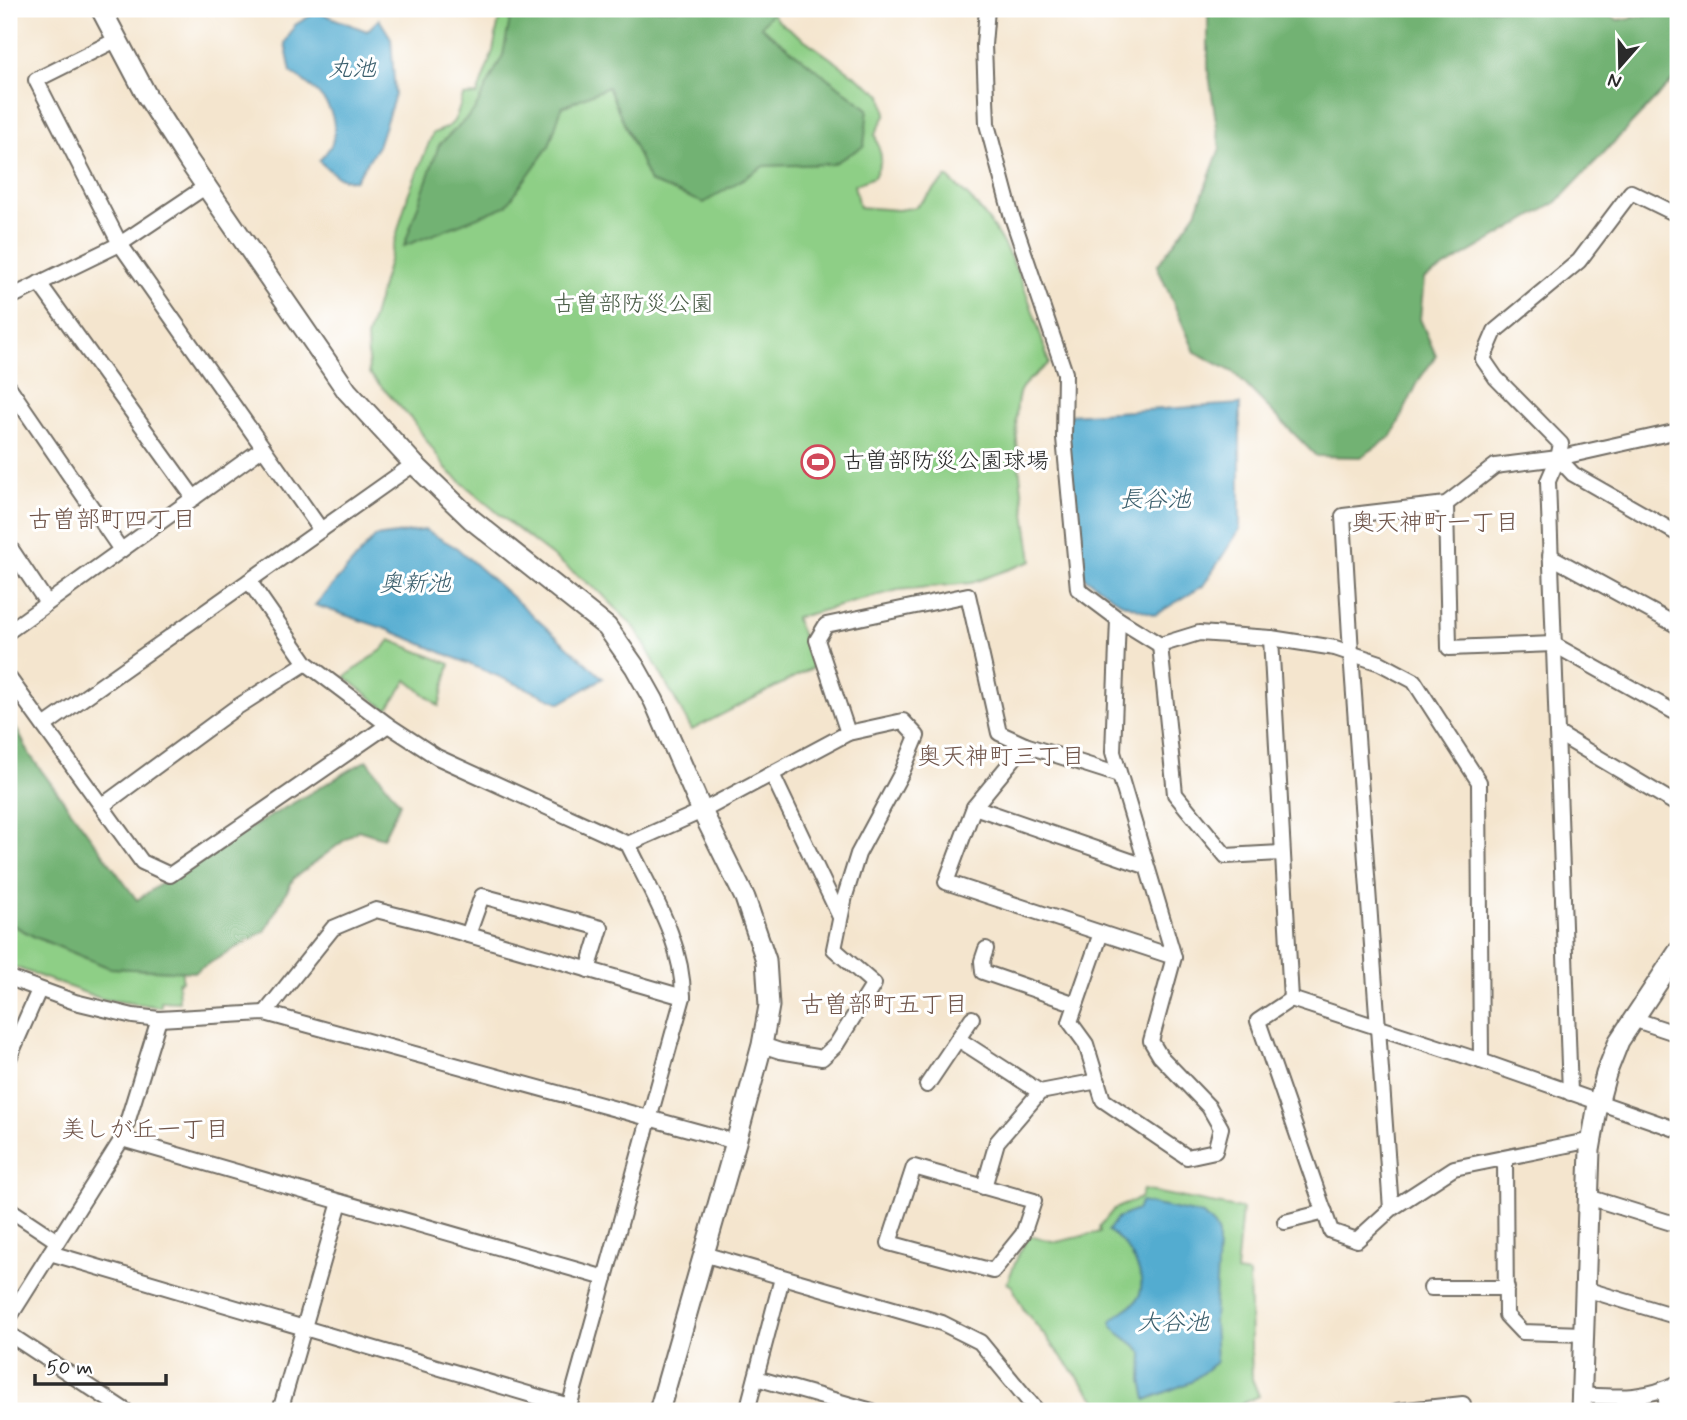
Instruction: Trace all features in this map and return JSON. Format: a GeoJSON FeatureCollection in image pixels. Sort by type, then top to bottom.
{"type":"FeatureCollection","features":[{"type":"Feature","properties":{"kind":"street"},"geometry":{"type":"LineString","coordinates":[[102,9],[147,96],[188,160],[208,185],[347,391],[414,464],[471,519],[607,627],[635,667],[654,701],[702,811],[745,898],[766,960],[769,1006],[762,1045],[736,1142],[659,1411]]}},
{"type":"Feature","properties":{"kind":"street"},"geometry":{"type":"LineString","coordinates":[[987,9],[984,45],[987,124],[1011,214],[1065,373],[1063,438],[1078,589],[1118,619],[1160,645],[1199,633],[1271,638],[1335,648],[1380,663],[1414,681],[1479,782],[1481,1061]]}},
{"type":"Feature","properties":{"kind":"street"},"geometry":{"type":"LineString","coordinates":[[116,40],[36,80],[120,244],[321,530]]}},
{"type":"Feature","properties":{"kind":"street"},"geometry":{"type":"LineString","coordinates":[[9,298],[120,244],[208,185]]}},
{"type":"Feature","properties":{"kind":"street"},"geometry":{"type":"LineString","coordinates":[[1570,1093],[1548,481],[1558,458],[1560,444],[1496,378],[1483,359],[1495,331],[1579,261],[1631,192],[1678,215]]}},
{"type":"Feature","properties":{"kind":"street"},"geometry":{"type":"LineString","coordinates":[[39,283],[194,498]]}},
{"type":"Feature","properties":{"kind":"street"},"geometry":{"type":"LineString","coordinates":[[9,387],[121,550]]}},
{"type":"Feature","properties":{"kind":"street"},"geometry":{"type":"LineString","coordinates":[[1391,1209],[1350,653],[1343,516],[1446,504],[1495,466],[1558,458],[1675,434]]}},
{"type":"Feature","properties":{"kind":"street"},"geometry":{"type":"LineString","coordinates":[[9,631],[264,448]]}},
{"type":"Feature","properties":{"kind":"street"},"geometry":{"type":"LineString","coordinates":[[1558,458],[1573,474],[1678,534]]}},
{"type":"Feature","properties":{"kind":"street"},"geometry":{"type":"LineString","coordinates":[[44,726],[414,464]]}},
{"type":"Feature","properties":{"kind":"street"},"geometry":{"type":"LineString","coordinates":[[1446,504],[1450,648],[1553,644],[1678,714]]}},
{"type":"Feature","properties":{"kind":"street"},"geometry":{"type":"LineString","coordinates":[[9,546],[47,603]]}},
{"type":"Feature","properties":{"kind":"street"},"geometry":{"type":"LineString","coordinates":[[1550,556],[1678,626]]}},
{"type":"Feature","properties":{"kind":"street"},"geometry":{"type":"LineString","coordinates":[[9,1209],[54,1247],[303,1329],[569,1409],[683,997],[681,962],[674,939],[628,844],[437,757],[388,725],[306,663],[249,581]]}},
{"type":"Feature","properties":{"kind":"street"},"geometry":{"type":"LineString","coordinates":[[848,733],[817,640],[826,625],[968,595],[999,733],[1025,745],[1119,775]]}},
{"type":"Feature","properties":{"kind":"street"},"geometry":{"type":"LineString","coordinates":[[1101,933],[1070,1022],[1086,1044],[1103,1100],[1187,1157],[1215,1151],[1221,1128],[1209,1107],[1160,1056],[1152,1041],[1174,957],[1113,752],[1118,619]]}},
{"type":"Feature","properties":{"kind":"street"},"geometry":{"type":"LineString","coordinates":[[1271,638],[1291,999]]}},
{"type":"Feature","properties":{"kind":"street"},"geometry":{"type":"LineString","coordinates":[[1160,645],[1175,794],[1226,856],[1282,853]]}},
{"type":"Feature","properties":{"kind":"street"},"geometry":{"type":"LineString","coordinates":[[102,806],[234,709],[306,663]]}},
{"type":"Feature","properties":{"kind":"street"},"geometry":{"type":"LineString","coordinates":[[9,678],[142,862],[170,875],[388,725]]}},
{"type":"Feature","properties":{"kind":"street"},"geometry":{"type":"LineString","coordinates":[[628,844],[702,811],[848,733],[903,721],[917,736],[902,772],[858,853],[834,948],[874,984],[836,1045],[822,1058],[762,1045]]}},
{"type":"Feature","properties":{"kind":"street"},"geometry":{"type":"LineString","coordinates":[[1557,733],[1678,805]]}},
{"type":"Feature","properties":{"kind":"street"},"geometry":{"type":"LineString","coordinates":[[1025,745],[974,807],[946,882],[1174,957]]}},
{"type":"Feature","properties":{"kind":"street"},"geometry":{"type":"LineString","coordinates":[[772,774],[840,917]]}},
{"type":"Feature","properties":{"kind":"street"},"geometry":{"type":"LineString","coordinates":[[974,807],[1145,866]]}},
{"type":"Feature","properties":{"kind":"street"},"geometry":{"type":"LineString","coordinates":[[468,935],[482,896],[601,928],[588,970]]}},
{"type":"Feature","properties":{"kind":"street"},"geometry":{"type":"LineString","coordinates":[[265,1013],[333,928],[376,910],[683,997]]}},
{"type":"Feature","properties":{"kind":"street"},"geometry":{"type":"LineString","coordinates":[[986,949],[982,961],[983,972],[1076,1004]]}},
{"type":"Feature","properties":{"kind":"street"},"geometry":{"type":"LineString","coordinates":[[1667,1411],[1672,1386],[1630,1398],[1581,1403],[1588,1197],[1592,1140],[1598,1104],[1619,1041],[1678,952]]}},
{"type":"Feature","properties":{"kind":"street"},"geometry":{"type":"LineString","coordinates":[[9,978],[75,1002],[123,1014],[159,1019],[265,1013],[736,1142]]}},
{"type":"Feature","properties":{"kind":"street"},"geometry":{"type":"LineString","coordinates":[[9,1058],[39,990]]}},
{"type":"Feature","properties":{"kind":"street"},"geometry":{"type":"LineString","coordinates":[[1291,999],[1481,1061],[1678,1130]]}},
{"type":"Feature","properties":{"kind":"street"},"geometry":{"type":"LineString","coordinates":[[1291,999],[1258,1021],[1331,1231],[1357,1240],[1391,1209],[1454,1168],[1592,1140]]}},
{"type":"Feature","properties":{"kind":"street"},"geometry":{"type":"LineString","coordinates":[[927,1085],[972,1018]]}},
{"type":"Feature","properties":{"kind":"street"},"geometry":{"type":"LineString","coordinates":[[9,1318],[122,1139],[159,1019]]}},
{"type":"Feature","properties":{"kind":"street"},"geometry":{"type":"LineString","coordinates":[[1633,1019],[1678,1034]]}},
{"type":"Feature","properties":{"kind":"street"},"geometry":{"type":"LineString","coordinates":[[958,1039],[1040,1092]]}},
{"type":"Feature","properties":{"kind":"street"},"geometry":{"type":"LineString","coordinates":[[984,1187],[997,1142],[1040,1092],[1098,1081]]}},
{"type":"Feature","properties":{"kind":"street"},"geometry":{"type":"LineString","coordinates":[[122,1139],[605,1278]]}},
{"type":"Feature","properties":{"kind":"street"},"geometry":{"type":"LineString","coordinates":[[1505,1158],[1506,1315],[1522,1332],[1583,1334]]}},
{"type":"Feature","properties":{"kind":"street"},"geometry":{"type":"LineString","coordinates":[[914,1167],[984,1187],[1034,1201],[1023,1234],[993,1271],[889,1243],[914,1167]]}},
{"type":"Feature","properties":{"kind":"street"},"geometry":{"type":"LineString","coordinates":[[1588,1197],[1678,1225]]}},
{"type":"Feature","properties":{"kind":"street"},"geometry":{"type":"LineString","coordinates":[[280,1411],[340,1202]]}},
{"type":"Feature","properties":{"kind":"street"},"geometry":{"type":"LineString","coordinates":[[1285,1222],[1325,1212]]}},
{"type":"Feature","properties":{"kind":"street"},"geometry":{"type":"LineString","coordinates":[[703,1254],[942,1323],[980,1342],[1032,1410]]}},
{"type":"Feature","properties":{"kind":"street"},"geometry":{"type":"LineString","coordinates":[[747,1411],[782,1278]]}},
{"type":"Feature","properties":{"kind":"street"},"geometry":{"type":"LineString","coordinates":[[1432,1288],[1507,1288]]}},
{"type":"Feature","properties":{"kind":"street"},"geometry":{"type":"LineString","coordinates":[[1585,1289],[1678,1317]]}},
{"type":"Feature","properties":{"kind":"street"},"geometry":{"type":"LineString","coordinates":[[9,1334],[126,1411]]}},
{"type":"Feature","properties":{"kind":"street"},"geometry":{"type":"LineString","coordinates":[[756,1378],[872,1411]]}},
{"type":"Feature","properties":{"kind":"street"},"geometry":{"type":"LineString","coordinates":[[1397,1411],[1463,1405],[1463,1411]]}},
{"type":"Feature","properties":{"kind":"green space","name":"古曽部防災公園"},"geometry":{"type":"Polygon","coordinates":[[[501,9],[769,9],[777,20],[882,95],[886,114],[875,134],[880,164],[874,177],[854,185],[859,207],[898,210],[916,207],[947,177],[978,207],[1003,243],[1022,282],[1036,322],[1049,363],[1021,389],[1016,422],[1032,561],[971,583],[898,590],[795,618],[816,666],[692,730],[636,629],[603,595],[512,525],[447,470],[413,421],[369,373],[367,338],[408,195],[433,133],[451,124],[463,96],[477,95],[493,51],[501,9]]]}},
{"type":"Feature","properties":{"kind":"green space"},"geometry":{"type":"Polygon","coordinates":[[[512,9],[774,9],[761,27],[868,109],[864,146],[833,164],[764,166],[704,203],[650,182],[608,87],[562,107],[549,146],[506,206],[404,246],[439,145],[474,111],[503,55],[512,9]]]}},
{"type":"Feature","properties":{"kind":"green space"},"geometry":{"type":"Polygon","coordinates":[[[1208,9],[1599,9],[1618,20],[1678,10],[1678,75],[1557,202],[1424,279],[1420,319],[1436,356],[1419,380],[1392,436],[1361,457],[1316,456],[1233,372],[1195,352],[1157,266],[1196,212],[1220,148],[1208,68],[1208,9]]]}},
{"type":"Feature","properties":{"kind":"green space"},"geometry":{"type":"Polygon","coordinates":[[[390,640],[450,664],[439,706],[407,680],[387,710],[345,677],[383,649],[390,640]]]}},
{"type":"Feature","properties":{"kind":"green space"},"geometry":{"type":"Polygon","coordinates":[[[9,714],[30,755],[137,900],[197,859],[367,760],[400,803],[383,838],[358,830],[294,878],[265,931],[194,972],[110,968],[35,937],[9,923],[9,714]]]}},
{"type":"Feature","properties":{"kind":"green space"},"geometry":{"type":"Polygon","coordinates":[[[9,923],[35,937],[110,968],[182,971],[182,981],[178,982],[179,1002],[161,1001],[161,1007],[102,999],[9,965],[9,923]]]}},
{"type":"Feature","properties":{"kind":"green space"},"geometry":{"type":"Polygon","coordinates":[[[1143,1190],[1242,1209],[1236,1272],[1249,1274],[1252,1379],[1259,1396],[1227,1411],[1105,1411],[1024,1310],[1012,1286],[1007,1283],[1029,1236],[1057,1242],[1100,1232],[1099,1227],[1114,1209],[1140,1198],[1143,1190]]]}},
{"type":"Feature","properties":{"kind":"water","name":"丸池"},"geometry":{"type":"Polygon","coordinates":[[[317,12],[367,31],[379,19],[391,38],[395,95],[378,146],[355,180],[340,178],[319,161],[332,143],[334,131],[330,110],[309,85],[291,72],[285,43],[295,25],[317,12]]]}},
{"type":"Feature","properties":{"kind":"water","name":"長谷池"},"geometry":{"type":"Polygon","coordinates":[[[1240,404],[1240,529],[1203,586],[1155,615],[1120,602],[1084,577],[1064,470],[1069,415],[1240,404]]]}},
{"type":"Feature","properties":{"kind":"water","name":"奥新池"},"geometry":{"type":"Polygon","coordinates":[[[425,530],[457,548],[603,678],[561,703],[389,630],[315,605],[375,537],[425,530]]]}},
{"type":"Feature","properties":{"kind":"water","name":"大谷池"},"geometry":{"type":"Polygon","coordinates":[[[1141,1202],[1203,1215],[1218,1234],[1214,1321],[1216,1362],[1191,1382],[1146,1400],[1142,1380],[1143,1353],[1116,1331],[1111,1322],[1136,1301],[1141,1283],[1139,1272],[1123,1243],[1108,1231],[1117,1218],[1137,1210],[1141,1202]]]}},
{"type":"Feature","properties":{"kind":"place","name":"古曽部防災公園球場"},"geometry":{"type":"Point","coordinates":[818,462]}},
{"type":"Feature","properties":{"kind":"district","name":"古曽部町四丁目"},"geometry":{"type":"Point","coordinates":[112,520]}},
{"type":"Feature","properties":{"kind":"district","name":"奥天神町一丁目"},"geometry":{"type":"Point","coordinates":[1435,523]}},
{"type":"Feature","properties":{"kind":"district","name":"奥天神町三丁目"},"geometry":{"type":"Point","coordinates":[1001,757]}},
{"type":"Feature","properties":{"kind":"district","name":"古曽部町五丁目"},"geometry":{"type":"Point","coordinates":[884,1005]}},
{"type":"Feature","properties":{"kind":"district","name":"美しが丘一丁目"},"geometry":{"type":"Point","coordinates":[145,1130]}}]}
